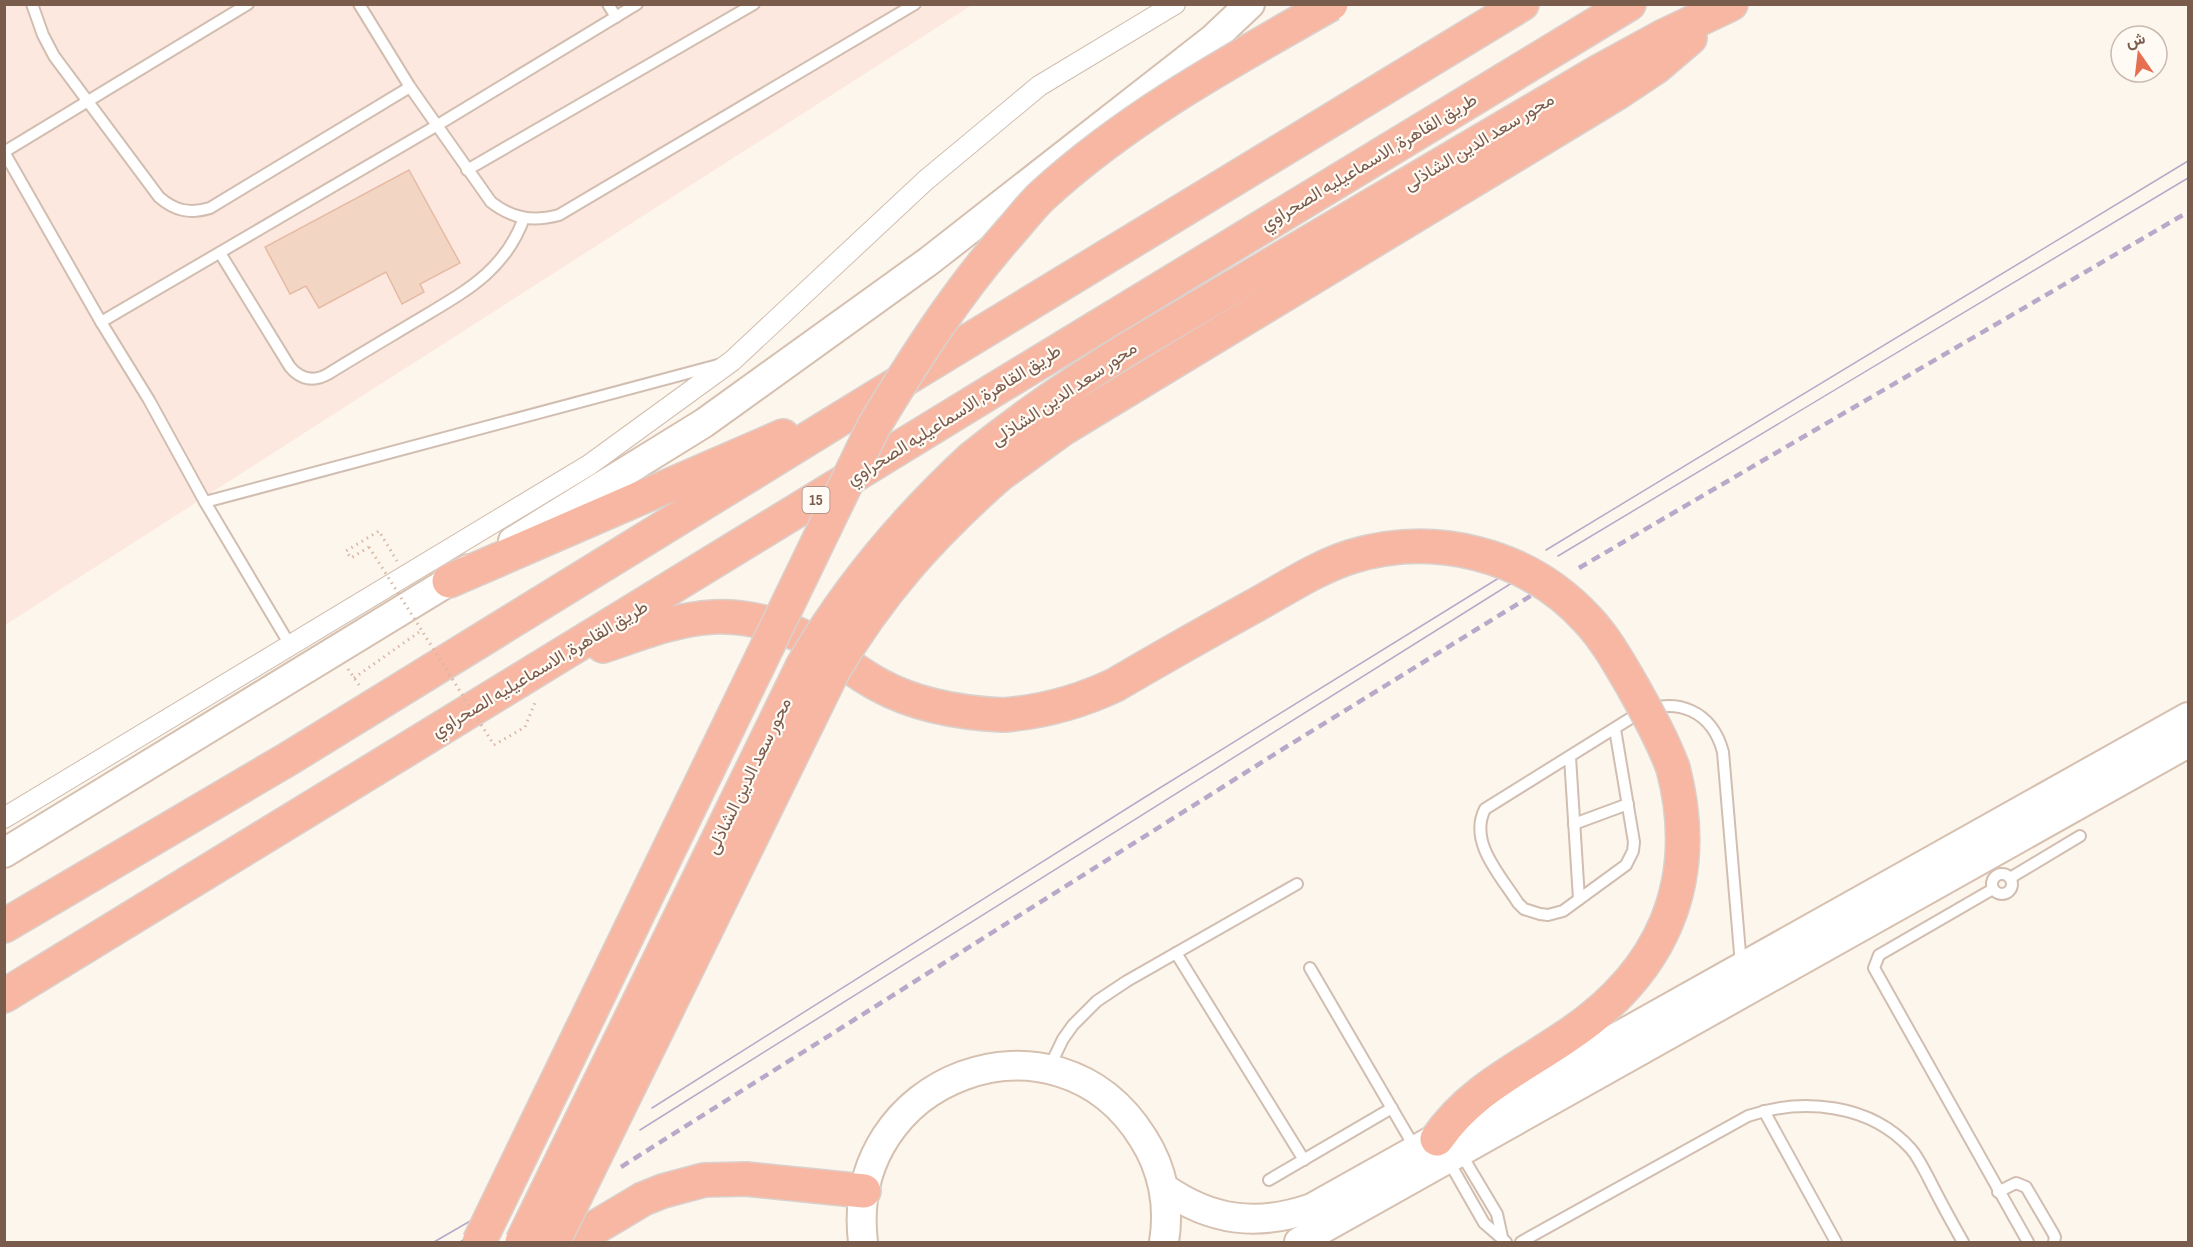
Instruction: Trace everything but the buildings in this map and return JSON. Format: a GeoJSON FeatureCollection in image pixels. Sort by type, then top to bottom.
{"type":"FeatureCollection","features":[{"type":"Feature","properties":{"kind":"highway"},"geometry":{"type":"LineString","coordinates":[[479,1242],[874,426],[942,318],[989,256],[1042,196],[1106,142],[1175,96],[1331,4]]}},
{"type":"Feature","properties":{"kind":"highway"},"geometry":{"type":"LineString","coordinates":[[4,927],[374,707],[874,398],[1522,4]]}},
{"type":"Feature","properties":{"kind":"highway","name":"طريق القاهرة, الاسماعيليه الصحراوي"},"geometry":{"type":"LineString","coordinates":[[4,996],[1629,4]]}},
{"type":"Feature","properties":{"kind":"highway"},"geometry":{"type":"LineString","coordinates":[[553,1242],[838,663],[867,617],[906,566],[951,519],[999,475],[1073,423],[1617,93],[1656,67],[1730,5]]}},
{"type":"Feature","properties":{"kind":"highway","name":"محور سعد الدين الشاذلى"},"geometry":{"type":"LineString","coordinates":[[522,1242],[803,665],[837,610],[889,542],[933,495],[972,458],[1014,425],[1057,394],[1131,347],[1606,68],[1662,37],[1730,5]]}},
{"type":"Feature","properties":{"kind":"highway"},"geometry":{"type":"LineString","coordinates":[[449,581],[749,449],[874,398]]}},
{"type":"Feature","properties":{"kind":"highway"},"geometry":{"type":"LineString","coordinates":[[550,664],[675,622],[734,617],[763,622],[792,631],[826,650],[859,675],[904,697],[953,711],[1003,715],[1050,709],[1094,695],[1327,566],[1372,551],[1396,547],[1443,547],[1478,553],[1512,565],[1553,588],[1571,603],[1603,638],[1616,658],[1654,725],[1673,768],[1683,814],[1682,862],[1672,908],[1652,951],[1624,989],[1565,1038],[1485,1089],[1458,1112],[1440,1150]]}},
{"type":"Feature","properties":{"kind":"highway"},"geometry":{"type":"LineString","coordinates":[[571,1242],[643,1199],[704,1180],[746,1179],[864,1191]]}},
{"type":"Feature","properties":{"kind":"street"},"geometry":{"type":"LineString","coordinates":[[4,818],[589,465],[732,361],[926,180],[1039,86],[1175,4]]}},
{"type":"Feature","properties":{"kind":"street"},"geometry":{"type":"LineString","coordinates":[[4,853],[704,423],[929,261],[1214,38],[1251,4]]}},
{"type":"Feature","properties":{"kind":"street"},"geometry":{"type":"LineString","coordinates":[[1214,38],[1269,4]]}},
{"type":"Feature","properties":{"kind":"street"},"geometry":{"type":"LineString","coordinates":[[1986,856],[2188,717]]}},
{"type":"Feature","properties":{"kind":"street"},"geometry":{"type":"LineString","coordinates":[[1164,1188],[1188,1203],[1215,1214],[1254,1220],[1274,1218],[1312,1208],[1440,1150],[1847,922],[1986,856],[2188,743]]}},
{"type":"Feature","properties":{"kind":"street"},"geometry":{"type":"LineString","coordinates":[[1299,1242],[1440,1150],[1741,969],[1789,954]]}},
{"type":"Feature","properties":{"kind":"street"},"geometry":{"type":"LineString","coordinates":[[863,1242],[861,1227],[864,1191],[871,1163],[881,1144],[900,1118],[924,1095],[952,1079],[984,1069],[1005,1066],[1048,1070],[1069,1076],[1089,1086],[1124,1112],[1149,1147],[1164,1188],[1166,1209],[1164,1242]]}},
{"type":"Feature","properties":{"kind":"lane"},"geometry":{"type":"LineString","coordinates":[[32,4],[43,35],[54,56],[159,197],[168,205],[189,212],[210,208],[410,87]]}},
{"type":"Feature","properties":{"kind":"lane"},"geometry":{"type":"LineString","coordinates":[[248,4],[4,152],[150,400],[205,502],[290,645]]}},
{"type":"Feature","properties":{"kind":"lane"},"geometry":{"type":"LineString","coordinates":[[359,4],[410,87],[491,202],[502,211],[524,218],[545,219],[559,214],[915,4]]}},
{"type":"Feature","properties":{"kind":"lane"},"geometry":{"type":"LineString","coordinates":[[609,4],[616,17]]}},
{"type":"Feature","properties":{"kind":"lane"},"geometry":{"type":"LineString","coordinates":[[102,322],[436,126],[637,4]]}},
{"type":"Feature","properties":{"kind":"lane"},"geometry":{"type":"LineString","coordinates":[[467,170],[754,4]]}},
{"type":"Feature","properties":{"kind":"lane"},"geometry":{"type":"LineString","coordinates":[[220,253],[290,367],[300,377],[314,379],[328,374],[473,286],[502,259],[524,218]]}},
{"type":"Feature","properties":{"kind":"lane"},"geometry":{"type":"LineString","coordinates":[[205,502],[732,361]]}},
{"type":"Feature","properties":{"kind":"lane"},"geometry":{"type":"LineString","coordinates":[[1615,729],[1634,842],[1626,865],[1556,913],[1539,914],[1524,909],[1518,903],[1484,850],[1479,835],[1481,818],[1485,809],[1569,757],[1615,729],[1650,708],[1674,705],[1685,708],[1706,720],[1720,740],[1723,752],[1741,969]]}},
{"type":"Feature","properties":{"kind":"lane"},"geometry":{"type":"LineString","coordinates":[[1569,757],[1579,899]]}},
{"type":"Feature","properties":{"kind":"lane"},"geometry":{"type":"LineString","coordinates":[[1574,824],[1628,804]]}},
{"type":"Feature","properties":{"kind":"lane"},"geometry":{"type":"LineString","coordinates":[[2010,878],[2080,836]]}},
{"type":"Feature","properties":{"kind":"lane"},"geometry":{"type":"LineString","coordinates":[[1986,856],[2010,878]]}},
{"type":"Feature","properties":{"kind":"lane"},"geometry":{"type":"LineString","coordinates":[[1986,856],[1993,889],[1998,893],[2005,893],[2011,888],[2010,878]]}},
{"type":"Feature","properties":{"kind":"lane"},"geometry":{"type":"LineString","coordinates":[[1048,1070],[1063,1039],[1084,1012],[1126,981],[1296,884]]}},
{"type":"Feature","properties":{"kind":"lane"},"geometry":{"type":"LineString","coordinates":[[1993,889],[1879,955],[1874,968],[2028,1242]]}},
{"type":"Feature","properties":{"kind":"lane"},"geometry":{"type":"LineString","coordinates":[[1176,952],[1304,1160]]}},
{"type":"Feature","properties":{"kind":"lane"},"geometry":{"type":"LineString","coordinates":[[1310,968],[1392,1108],[1440,1150],[1497,1214],[1500,1241]]}},
{"type":"Feature","properties":{"kind":"lane"},"geometry":{"type":"LineString","coordinates":[[1521,1242],[1734,1123],[1764,1111],[1786,1106],[1810,1105],[1833,1107],[1876,1122],[1913,1150],[1963,1242]]}},
{"type":"Feature","properties":{"kind":"lane"},"geometry":{"type":"LineString","coordinates":[[1269,1180],[1392,1108]]}},
{"type":"Feature","properties":{"kind":"lane"},"geometry":{"type":"LineString","coordinates":[[1764,1111],[1836,1242]]}},
{"type":"Feature","properties":{"kind":"lane"},"geometry":{"type":"LineString","coordinates":[[1440,1150],[1484,1223],[1500,1241]]}},
{"type":"Feature","properties":{"kind":"lane"},"geometry":{"type":"LineString","coordinates":[[1998,1192],[2016,1183],[2026,1187],[2054,1233],[2054,1242]]}},
{"type":"Feature","properties":{"kind":"path"},"geometry":{"type":"LineString","coordinates":[[406,575],[379,531],[346,551],[351,558],[369,547],[494,745],[525,727]]}},
{"type":"Feature","properties":{"kind":"path"},"geometry":{"type":"LineString","coordinates":[[354,678],[422,630]]}},
{"type":"Feature","properties":{"kind":"path"},"geometry":{"type":"LineString","coordinates":[[335,650],[374,707]]}},
{"type":"Feature","properties":{"kind":"shaded area"},"geometry":{"type":"Polygon","coordinates":[[[5,5],[972,5],[5,625],[5,5]]]}},
{"type":"Feature","properties":{"kind":"tram line"},"geometry":{"type":"LineString","coordinates":[[1546,550],[2188,161]]}},
{"type":"Feature","properties":{"kind":"tram line"},"geometry":{"type":"LineString","coordinates":[[1558,556],[2188,178]]}},
{"type":"Feature","properties":{"kind":"tram line"},"geometry":{"type":"LineString","coordinates":[[652,1108],[1142,799],[1502,576]]}},
{"type":"Feature","properties":{"kind":"tram line"},"geometry":{"type":"LineString","coordinates":[[640,1130],[1515,581]]}},
{"type":"Feature","properties":{"kind":"tram line"},"geometry":{"type":"LineString","coordinates":[[434,1242],[484,1213]]}},
{"type":"Feature","properties":{"kind":"tram line"},"geometry":{"type":"LineString","coordinates":[[460,1242],[472,1235]]}},
{"type":"Feature","properties":{"kind":"railway"},"geometry":{"type":"LineString","coordinates":[[1579,568],[2188,212]]}},
{"type":"Feature","properties":{"kind":"railway"},"geometry":{"type":"LineString","coordinates":[[621,1167],[1286,747],[1537,592]]}}]}
